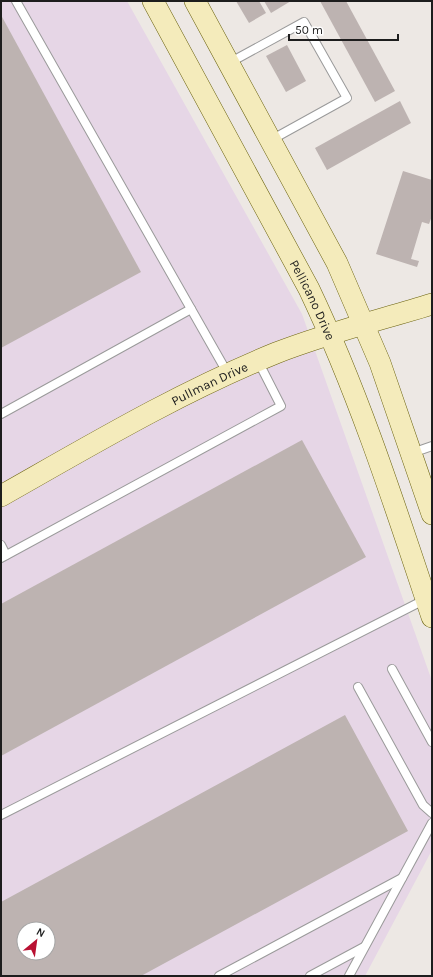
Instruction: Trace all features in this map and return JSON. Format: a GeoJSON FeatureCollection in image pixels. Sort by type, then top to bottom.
{"type":"FeatureCollection","features":[{"type":"Feature","properties":{"kind":"main road","name":"Pellicano Drive"},"geometry":{"type":"LineString","coordinates":[[153,1],[309,289],[330,333],[354,392],[430,604]]}},
{"type":"Feature","properties":{"kind":"main road"},"geometry":{"type":"LineString","coordinates":[[195,1],[337,263],[364,324],[432,514]]}},
{"type":"Feature","properties":{"kind":"main road","name":"Pullman Drive"},"geometry":{"type":"LineString","coordinates":[[1,496],[164,405],[228,374],[330,333],[432,304]]}},
{"type":"Feature","properties":{"kind":"lane"},"geometry":{"type":"LineString","coordinates":[[16,1],[228,374]]}},
{"type":"Feature","properties":{"kind":"lane"},"geometry":{"type":"LineString","coordinates":[[228,63],[304,22],[347,98],[271,140]]}},
{"type":"Feature","properties":{"kind":"lane"},"geometry":{"type":"LineString","coordinates":[[1,414],[191,309]]}},
{"type":"Feature","properties":{"kind":"lane"},"geometry":{"type":"LineString","coordinates":[[1,545],[4,556],[281,406],[258,361]]}},
{"type":"Feature","properties":{"kind":"lane"},"geometry":{"type":"LineString","coordinates":[[411,454],[432,446]]}},
{"type":"Feature","properties":{"kind":"lane"},"geometry":{"type":"LineString","coordinates":[[1,815],[430,604]]}},
{"type":"Feature","properties":{"kind":"lane"},"geometry":{"type":"LineString","coordinates":[[392,669],[432,742]]}},
{"type":"Feature","properties":{"kind":"lane"},"geometry":{"type":"LineString","coordinates":[[358,688],[423,805],[432,813]]}},
{"type":"Feature","properties":{"kind":"lane"},"geometry":{"type":"LineString","coordinates":[[349,976],[432,823]]}},
{"type":"Feature","properties":{"kind":"lane"},"geometry":{"type":"LineString","coordinates":[[220,976],[402,878]]}},
{"type":"Feature","properties":{"kind":"lane"},"geometry":{"type":"LineString","coordinates":[[310,976],[364,947]]}},
{"type":"Feature","properties":{"kind":"shaded area"},"geometry":{"type":"Polygon","coordinates":[[[1,1],[127,1],[302,314],[432,681],[432,850],[365,976],[1,976],[1,1]]]}},
{"type":"Feature","properties":{"kind":"building"},"geometry":{"type":"Polygon","coordinates":[[[236,1],[259,1],[266,13],[249,23],[236,1]]]}},
{"type":"Feature","properties":{"kind":"building"},"geometry":{"type":"Polygon","coordinates":[[[264,1],[291,1],[271,13],[264,1]]]}},
{"type":"Feature","properties":{"kind":"building"},"geometry":{"type":"Polygon","coordinates":[[[320,1],[346,1],[395,91],[375,102],[320,1]]]}},
{"type":"Feature","properties":{"kind":"building"},"geometry":{"type":"Polygon","coordinates":[[[1,15],[141,272],[1,348],[1,15]]]}},
{"type":"Feature","properties":{"kind":"building"},"geometry":{"type":"Polygon","coordinates":[[[287,45],[306,81],[286,92],[266,56],[287,45]]]}},
{"type":"Feature","properties":{"kind":"building"},"geometry":{"type":"Polygon","coordinates":[[[400,101],[411,123],[327,170],[315,148],[400,101]]]}},
{"type":"Feature","properties":{"kind":"building"},"geometry":{"type":"Polygon","coordinates":[[[403,171],[432,180],[432,216],[429,224],[422,222],[411,259],[419,261],[417,267],[376,254],[403,171]]]}},
{"type":"Feature","properties":{"kind":"building"},"geometry":{"type":"Polygon","coordinates":[[[302,440],[366,557],[1,756],[1,604],[302,440]]]}},
{"type":"Feature","properties":{"kind":"building"},"geometry":{"type":"Polygon","coordinates":[[[345,715],[408,831],[141,976],[1,976],[1,902],[345,715]]]}}]}
